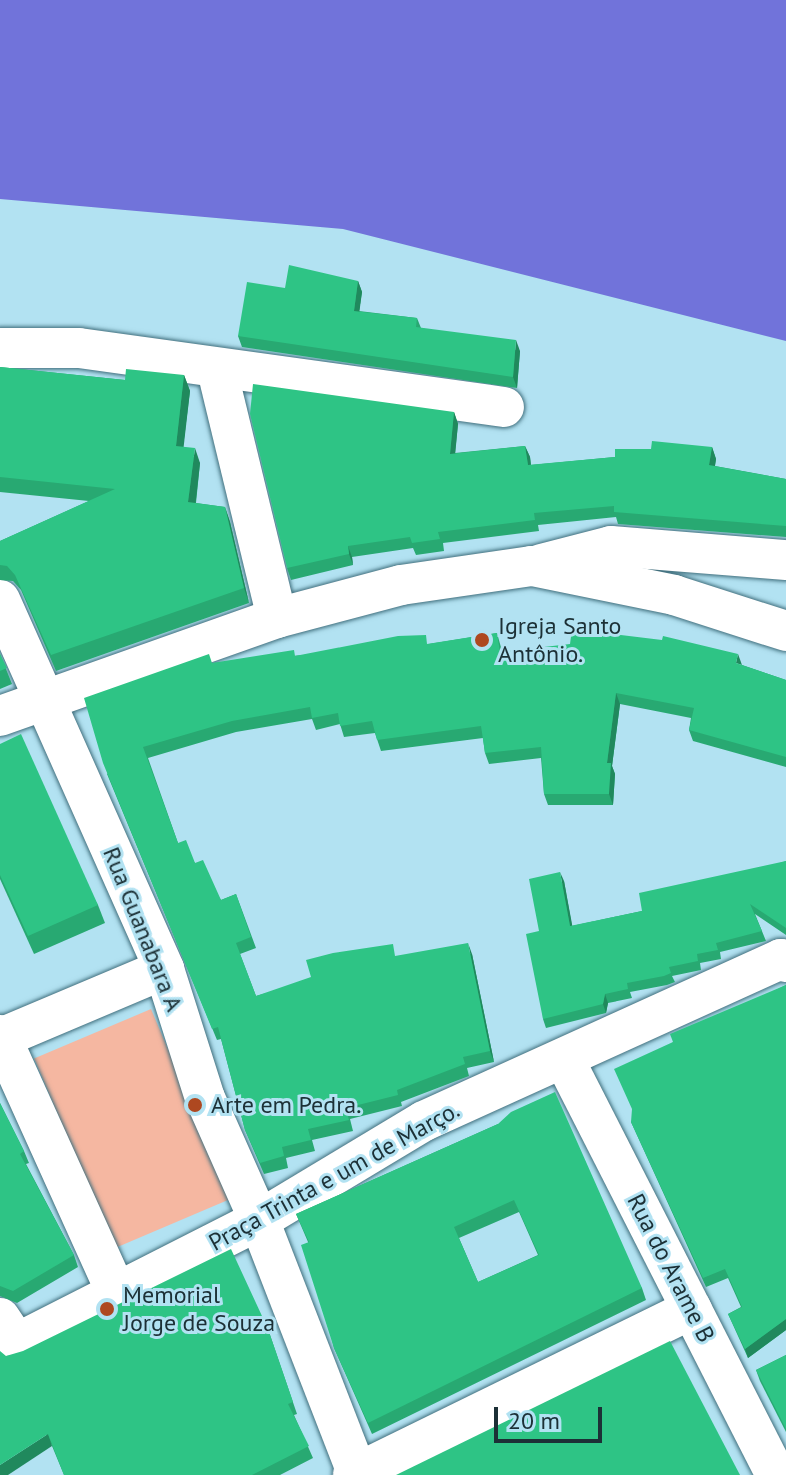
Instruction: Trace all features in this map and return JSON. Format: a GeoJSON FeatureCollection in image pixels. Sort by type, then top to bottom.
{"type":"FeatureCollection","features":[{"type":"Feature","properties":{"kind":"street"},"geometry":{"type":"LineString","coordinates":[[0,348],[79,348],[217,370],[504,407]]}},
{"type":"Feature","properties":{"kind":"street"},"geometry":{"type":"LineString","coordinates":[[217,370],[277,618]]}},
{"type":"Feature","properties":{"kind":"street"},"geometry":{"type":"LineString","coordinates":[[0,716],[277,618],[401,585],[532,566],[611,546],[786,560]]}},
{"type":"Feature","properties":{"kind":"street"},"geometry":{"type":"LineString","coordinates":[[532,566],[674,595],[786,631]]}},
{"type":"Feature","properties":{"kind":"street","name":"Rua Guanabara A"},"geometry":{"type":"LineString","coordinates":[[0,600],[164,969],[205,1098],[259,1220],[356,1474]]}},
{"type":"Feature","properties":{"kind":"street","name":"Praça Trinta e um de Março."},"geometry":{"type":"LineString","coordinates":[[8,1330],[117,1294],[259,1220],[424,1121],[565,1061],[784,951]]}},
{"type":"Feature","properties":{"kind":"street"},"geometry":{"type":"LineString","coordinates":[[117,1294],[1,1037],[164,969]]}},
{"type":"Feature","properties":{"kind":"street","name":"Rua do Arame B"},"geometry":{"type":"LineString","coordinates":[[565,1061],[776,1475]]}},
{"type":"Feature","properties":{"kind":"street"},"geometry":{"type":"LineString","coordinates":[[356,1474],[692,1309]]}},
{"type":"Feature","properties":{"kind":"shaded area"},"geometry":{"type":"Polygon","coordinates":[[[0,0],[786,0],[786,341],[343,229],[0,199],[0,0]]]}},
{"type":"Feature","properties":{"kind":"shaded area"},"geometry":{"type":"Polygon","coordinates":[[[151,1009],[231,1199],[115,1248],[34,1059],[151,1009]]]}},
{"type":"Feature","properties":{"kind":"building"},"geometry":{"type":"Polygon","coordinates":[[[289,265],[358,281],[354,311],[417,318],[416,327],[516,340],[513,377],[238,336],[247,282],[285,288],[289,265]]]}},
{"type":"Feature","properties":{"kind":"building"},"geometry":{"type":"Polygon","coordinates":[[[0,367],[125,380],[126,369],[184,375],[176,446],[195,448],[188,502],[225,507],[244,588],[51,655],[15,575],[7,566],[0,565],[0,541],[115,489],[0,477],[0,367]]]}},
{"type":"Feature","properties":{"kind":"building"},"geometry":{"type":"Polygon","coordinates":[[[253,384],[454,412],[450,454],[525,446],[528,465],[615,457],[615,449],[651,449],[652,441],[712,447],[709,465],[786,479],[786,526],[614,512],[614,506],[534,513],[535,520],[438,532],[440,539],[412,543],[410,537],[348,546],[349,554],[287,568],[250,414],[253,384]]]}},
{"type":"Feature","properties":{"kind":"building"},"geometry":{"type":"Polygon","coordinates":[[[572,629],[662,640],[663,636],[738,654],[736,663],[786,680],[786,757],[689,730],[694,708],[616,693],[607,763],[611,763],[609,794],[544,794],[541,747],[485,753],[481,726],[377,740],[372,721],[340,726],[338,713],[312,718],[310,707],[232,721],[143,747],[178,843],[186,840],[195,863],[203,860],[221,900],[236,894],[251,937],[236,943],[256,996],[311,977],[306,960],[333,953],[393,944],[395,956],[468,943],[490,1051],[463,1057],[465,1064],[397,1090],[398,1095],[346,1108],[349,1120],[308,1129],[311,1140],[282,1147],[284,1156],[260,1163],[245,1130],[218,1027],[212,1029],[103,763],[84,698],[209,654],[212,663],[294,650],[295,656],[398,636],[426,635],[427,644],[497,633],[500,652],[570,644],[572,629]]]}},
{"type":"Feature","properties":{"kind":"building"},"geometry":{"type":"Polygon","coordinates":[[[0,654],[7,668],[0,671],[0,654]]]}},
{"type":"Feature","properties":{"kind":"building"},"geometry":{"type":"Polygon","coordinates":[[[21,734],[98,905],[28,936],[0,875],[0,744],[21,734]]]}},
{"type":"Feature","properties":{"kind":"building"},"geometry":{"type":"Polygon","coordinates":[[[786,861],[786,928],[750,904],[762,931],[716,943],[718,950],[697,954],[698,961],[669,967],[671,973],[664,976],[627,983],[628,989],[605,994],[603,1004],[543,1019],[526,934],[539,931],[529,879],[560,872],[570,926],[642,911],[639,893],[786,861]]]}},
{"type":"Feature","properties":{"kind":"building"},"geometry":{"type":"Polygon","coordinates":[[[786,985],[786,1319],[745,1349],[728,1314],[742,1307],[725,1269],[703,1278],[631,1122],[632,1109],[614,1069],[673,1042],[670,1034],[786,985]]]}},
{"type":"Feature","properties":{"kind":"building"},"geometry":{"type":"Polygon","coordinates":[[[555,1092],[642,1288],[368,1423],[334,1348],[301,1245],[309,1242],[296,1214],[498,1124],[511,1112],[555,1092]],[[514,1200],[454,1227],[478,1282],[539,1255],[514,1200]]]}},
{"type":"Feature","properties":{"kind":"building"},"geometry":{"type":"Polygon","coordinates":[[[0,1103],[24,1151],[20,1154],[74,1255],[13,1291],[0,1286],[0,1103]]]}},
{"type":"Feature","properties":{"kind":"building"},"geometry":{"type":"Polygon","coordinates":[[[231,1249],[268,1329],[293,1402],[288,1404],[309,1446],[252,1475],[64,1475],[48,1434],[0,1465],[0,1351],[6,1356],[23,1351],[231,1249]]]}},
{"type":"Feature","properties":{"kind":"building"},"geometry":{"type":"Polygon","coordinates":[[[670,1341],[740,1475],[396,1475],[670,1341]]]}},
{"type":"Feature","properties":{"kind":"building"},"geometry":{"type":"Polygon","coordinates":[[[786,1355],[786,1429],[756,1370],[786,1355]]]}},
{"type":"Feature","properties":{"kind":"place","name":"Igreja Santo Antônio."},"geometry":{"type":"Point","coordinates":[482,640]}},
{"type":"Feature","properties":{"kind":"place","name":"Arte em Pedra."},"geometry":{"type":"Point","coordinates":[195,1105]}},
{"type":"Feature","properties":{"kind":"place","name":"Memorial Jorge de Souza"},"geometry":{"type":"Point","coordinates":[107,1309]}}]}
